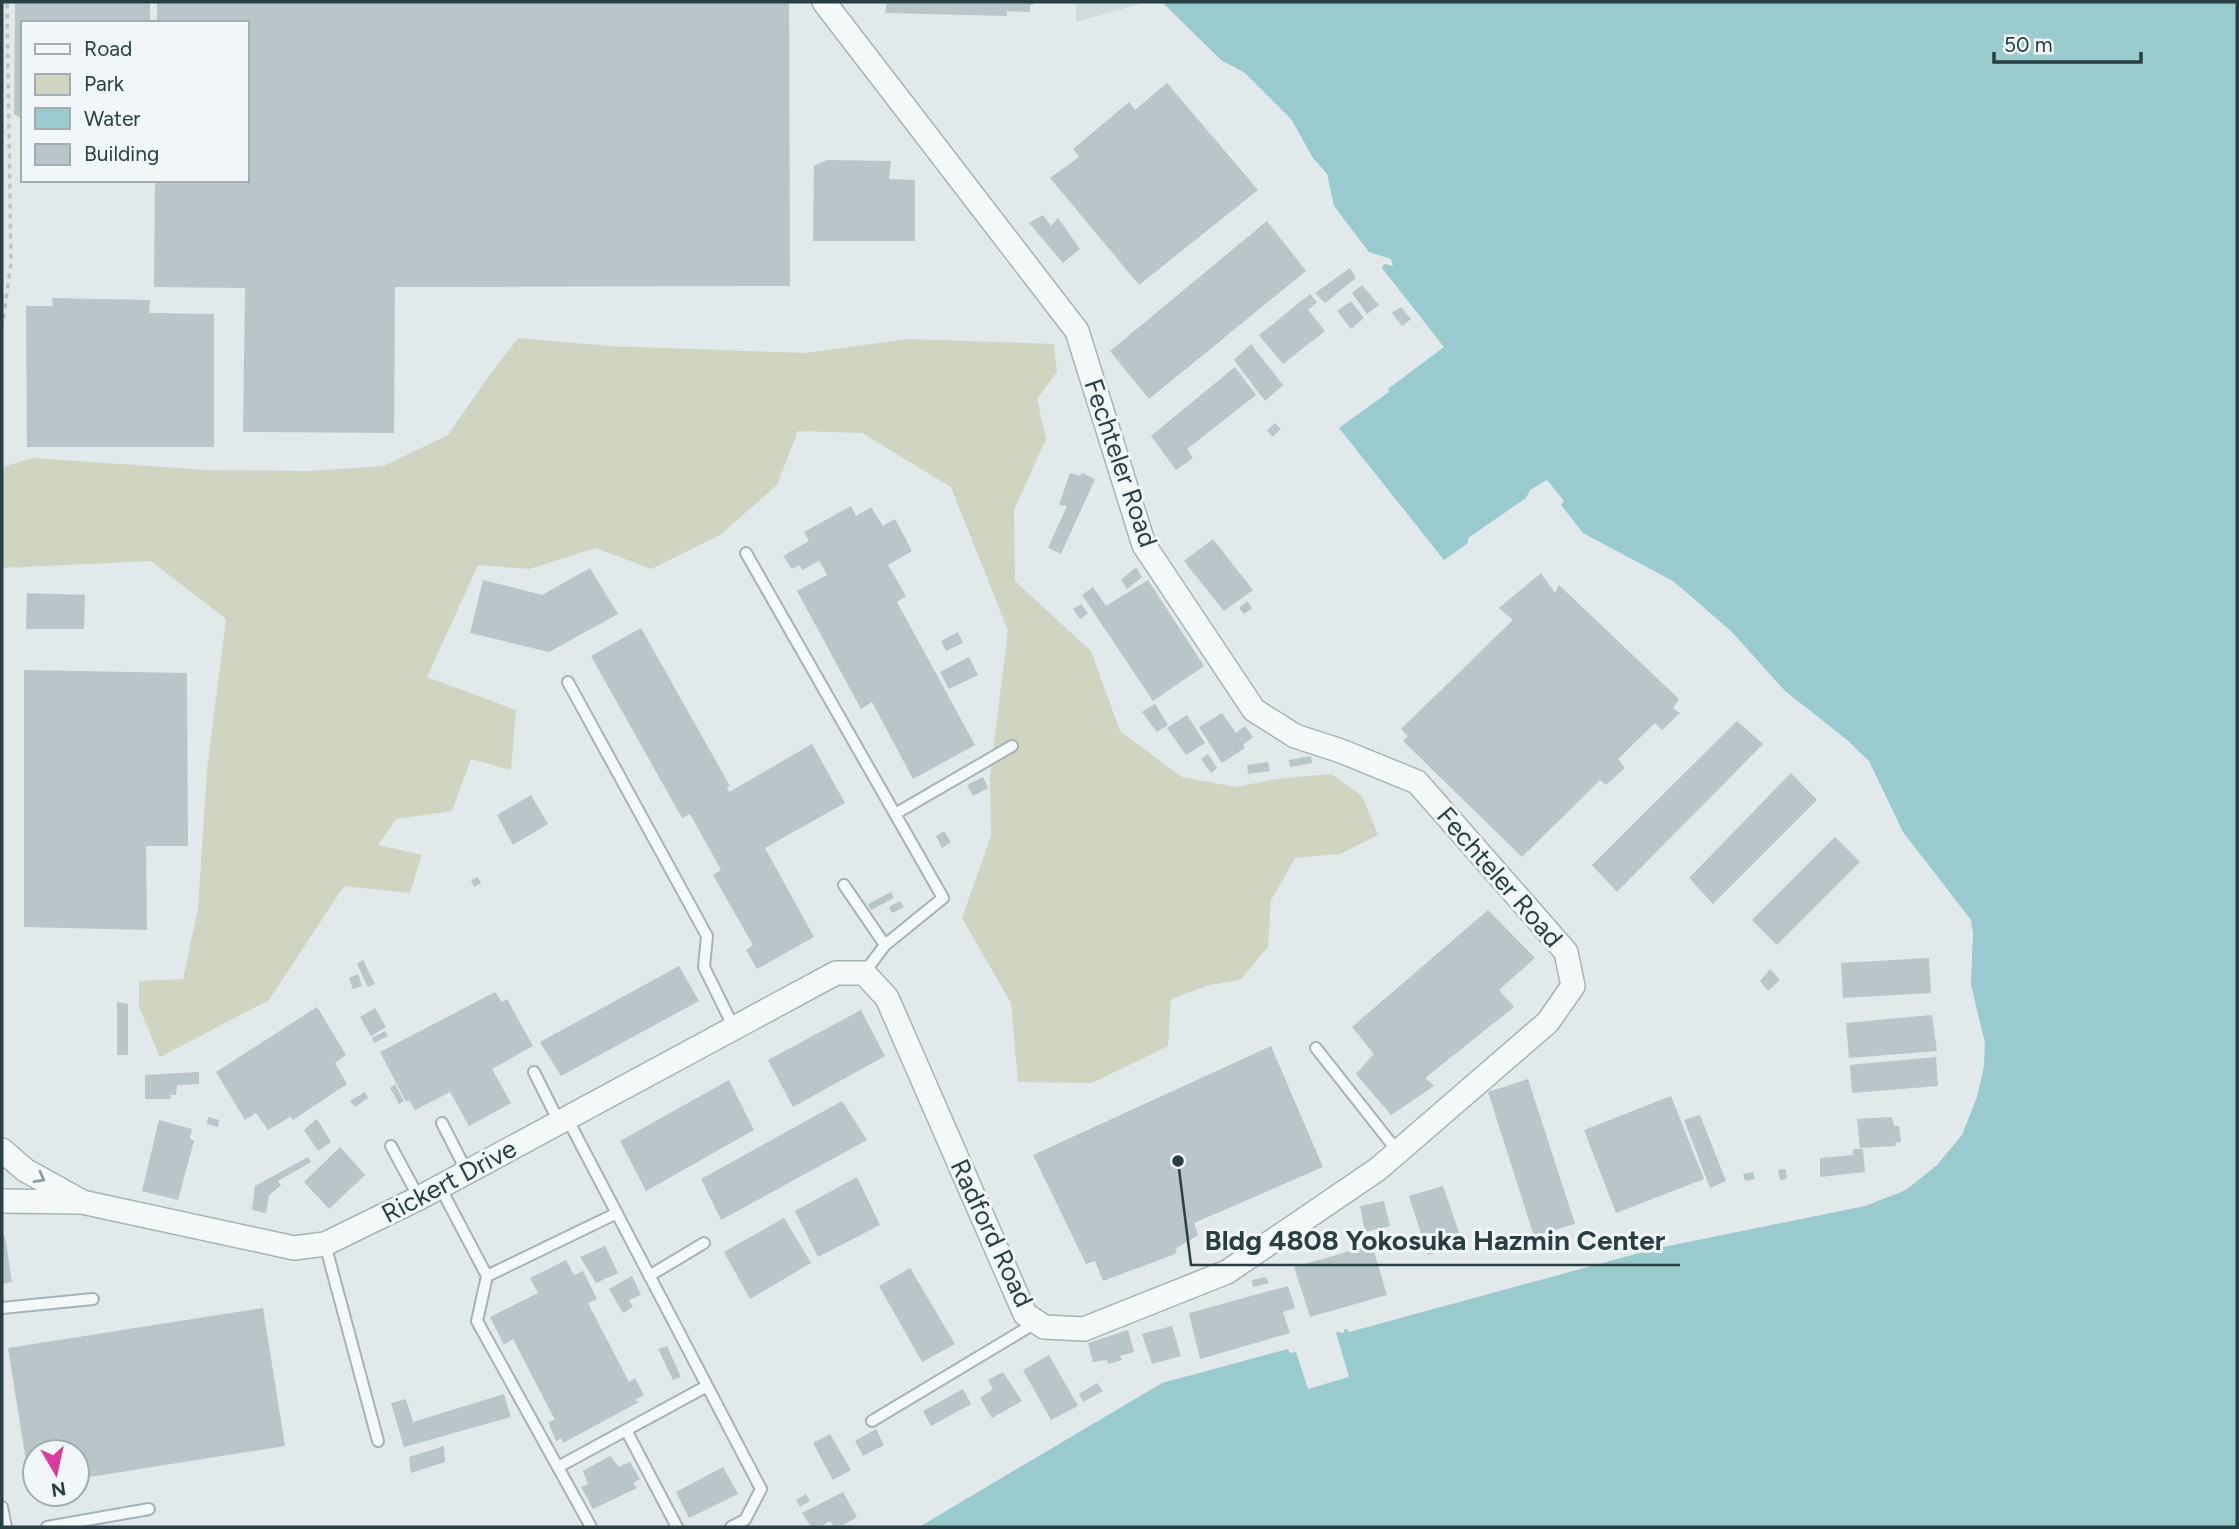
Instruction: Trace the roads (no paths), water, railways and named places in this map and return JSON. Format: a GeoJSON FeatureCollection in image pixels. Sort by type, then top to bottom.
{"type":"FeatureCollection","features":[{"type":"Feature","properties":{"kind":"street","name":"Fechteler Road"},"geometry":{"type":"LineString","coordinates":[[824,2],[1077,331],[1144,545],[1254,709],[1295,736],[1341,751],[1417,782],[1566,952],[1573,986]]}},
{"type":"Feature","properties":{"kind":"street","name":"Radford Road"},"geometry":{"type":"LineString","coordinates":[[864,972],[887,998],[1025,1314],[1044,1327],[1084,1329],[1227,1272],[1378,1169],[1548,1022],[1573,986]]}},
{"type":"Feature","properties":{"kind":"street","name":"Rickert Drive"},"geometry":{"type":"LineString","coordinates":[[2,1201],[82,1202],[294,1248],[325,1244],[440,1187],[836,973],[864,972]]}},
{"type":"Feature","properties":{"kind":"street"},"geometry":{"type":"LineString","coordinates":[[2,1150],[24,1170],[82,1202]]}},
{"type":"Feature","properties":{"kind":"lane"},"geometry":{"type":"LineString","coordinates":[[746,553],[943,898],[885,945],[864,972]]}},
{"type":"Feature","properties":{"kind":"lane"},"geometry":{"type":"LineString","coordinates":[[568,682],[707,936],[704,967],[734,1028]]}},
{"type":"Feature","properties":{"kind":"lane"},"geometry":{"type":"LineString","coordinates":[[895,814],[1012,746]]}},
{"type":"Feature","properties":{"kind":"lane"},"geometry":{"type":"LineString","coordinates":[[844,885],[885,945]]}},
{"type":"Feature","properties":{"kind":"lane"},"geometry":{"type":"LineString","coordinates":[[1316,1048],[1398,1152]]}},
{"type":"Feature","properties":{"kind":"lane"},"geometry":{"type":"LineString","coordinates":[[534,1072],[617,1213],[761,1489],[745,1520],[731,1527]]}},
{"type":"Feature","properties":{"kind":"lane"},"geometry":{"type":"LineString","coordinates":[[442,1123],[467,1172]]}},
{"type":"Feature","properties":{"kind":"lane"},"geometry":{"type":"LineString","coordinates":[[391,1146],[419,1198]]}},
{"type":"Feature","properties":{"kind":"lane"},"geometry":{"type":"LineString","coordinates":[[440,1187],[487,1276],[477,1321],[592,1527]]}},
{"type":"Feature","properties":{"kind":"lane"},"geometry":{"type":"LineString","coordinates":[[487,1276],[617,1213]]}},
{"type":"Feature","properties":{"kind":"lane"},"geometry":{"type":"LineString","coordinates":[[325,1244],[378,1441]]}},
{"type":"Feature","properties":{"kind":"lane"},"geometry":{"type":"LineString","coordinates":[[649,1276],[704,1244]]}},
{"type":"Feature","properties":{"kind":"lane"},"geometry":{"type":"LineString","coordinates":[[2,1308],[93,1298]]}},
{"type":"Feature","properties":{"kind":"lane"},"geometry":{"type":"LineString","coordinates":[[872,1421],[1037,1322]]}},
{"type":"Feature","properties":{"kind":"lane"},"geometry":{"type":"LineString","coordinates":[[558,1466],[707,1386]]}},
{"type":"Feature","properties":{"kind":"lane"},"geometry":{"type":"LineString","coordinates":[[626,1430],[677,1527]]}},
{"type":"Feature","properties":{"kind":"lane"},"geometry":{"type":"LineString","coordinates":[[2,1507],[6,1527]]}},
{"type":"Feature","properties":{"kind":"lane"},"geometry":{"type":"LineString","coordinates":[[47,1527],[149,1509]]}},
{"type":"Feature","properties":{"kind":"water"},"geometry":{"type":"Polygon","coordinates":[[[1162,2],[2237,2],[2237,1527],[919,1527],[1162,1383],[1288,1349],[1290,1353],[1296,1352],[1308,1389],[1349,1377],[1336,1332],[1344,1333],[1344,1329],[1349,1332],[1654,1249],[1865,1206],[1906,1190],[1937,1165],[1962,1135],[1977,1097],[1984,1066],[1985,1043],[1971,985],[1971,920],[1903,832],[1869,761],[1846,739],[1785,691],[1731,631],[1673,581],[1583,533],[1561,505],[1564,501],[1547,480],[1468,538],[1468,543],[1444,560],[1339,428],[1444,347],[1382,268],[1384,264],[1393,266],[1391,259],[1369,252],[1334,206],[1327,174],[1313,158],[1291,119],[1245,73],[1221,60],[1162,2]]]}},
{"type":"Feature","properties":{"kind":"place","name":"Bldg 4808 Yokosuka Hazmin Center"},"geometry":{"type":"Point","coordinates":[1178,1161]}}]}
